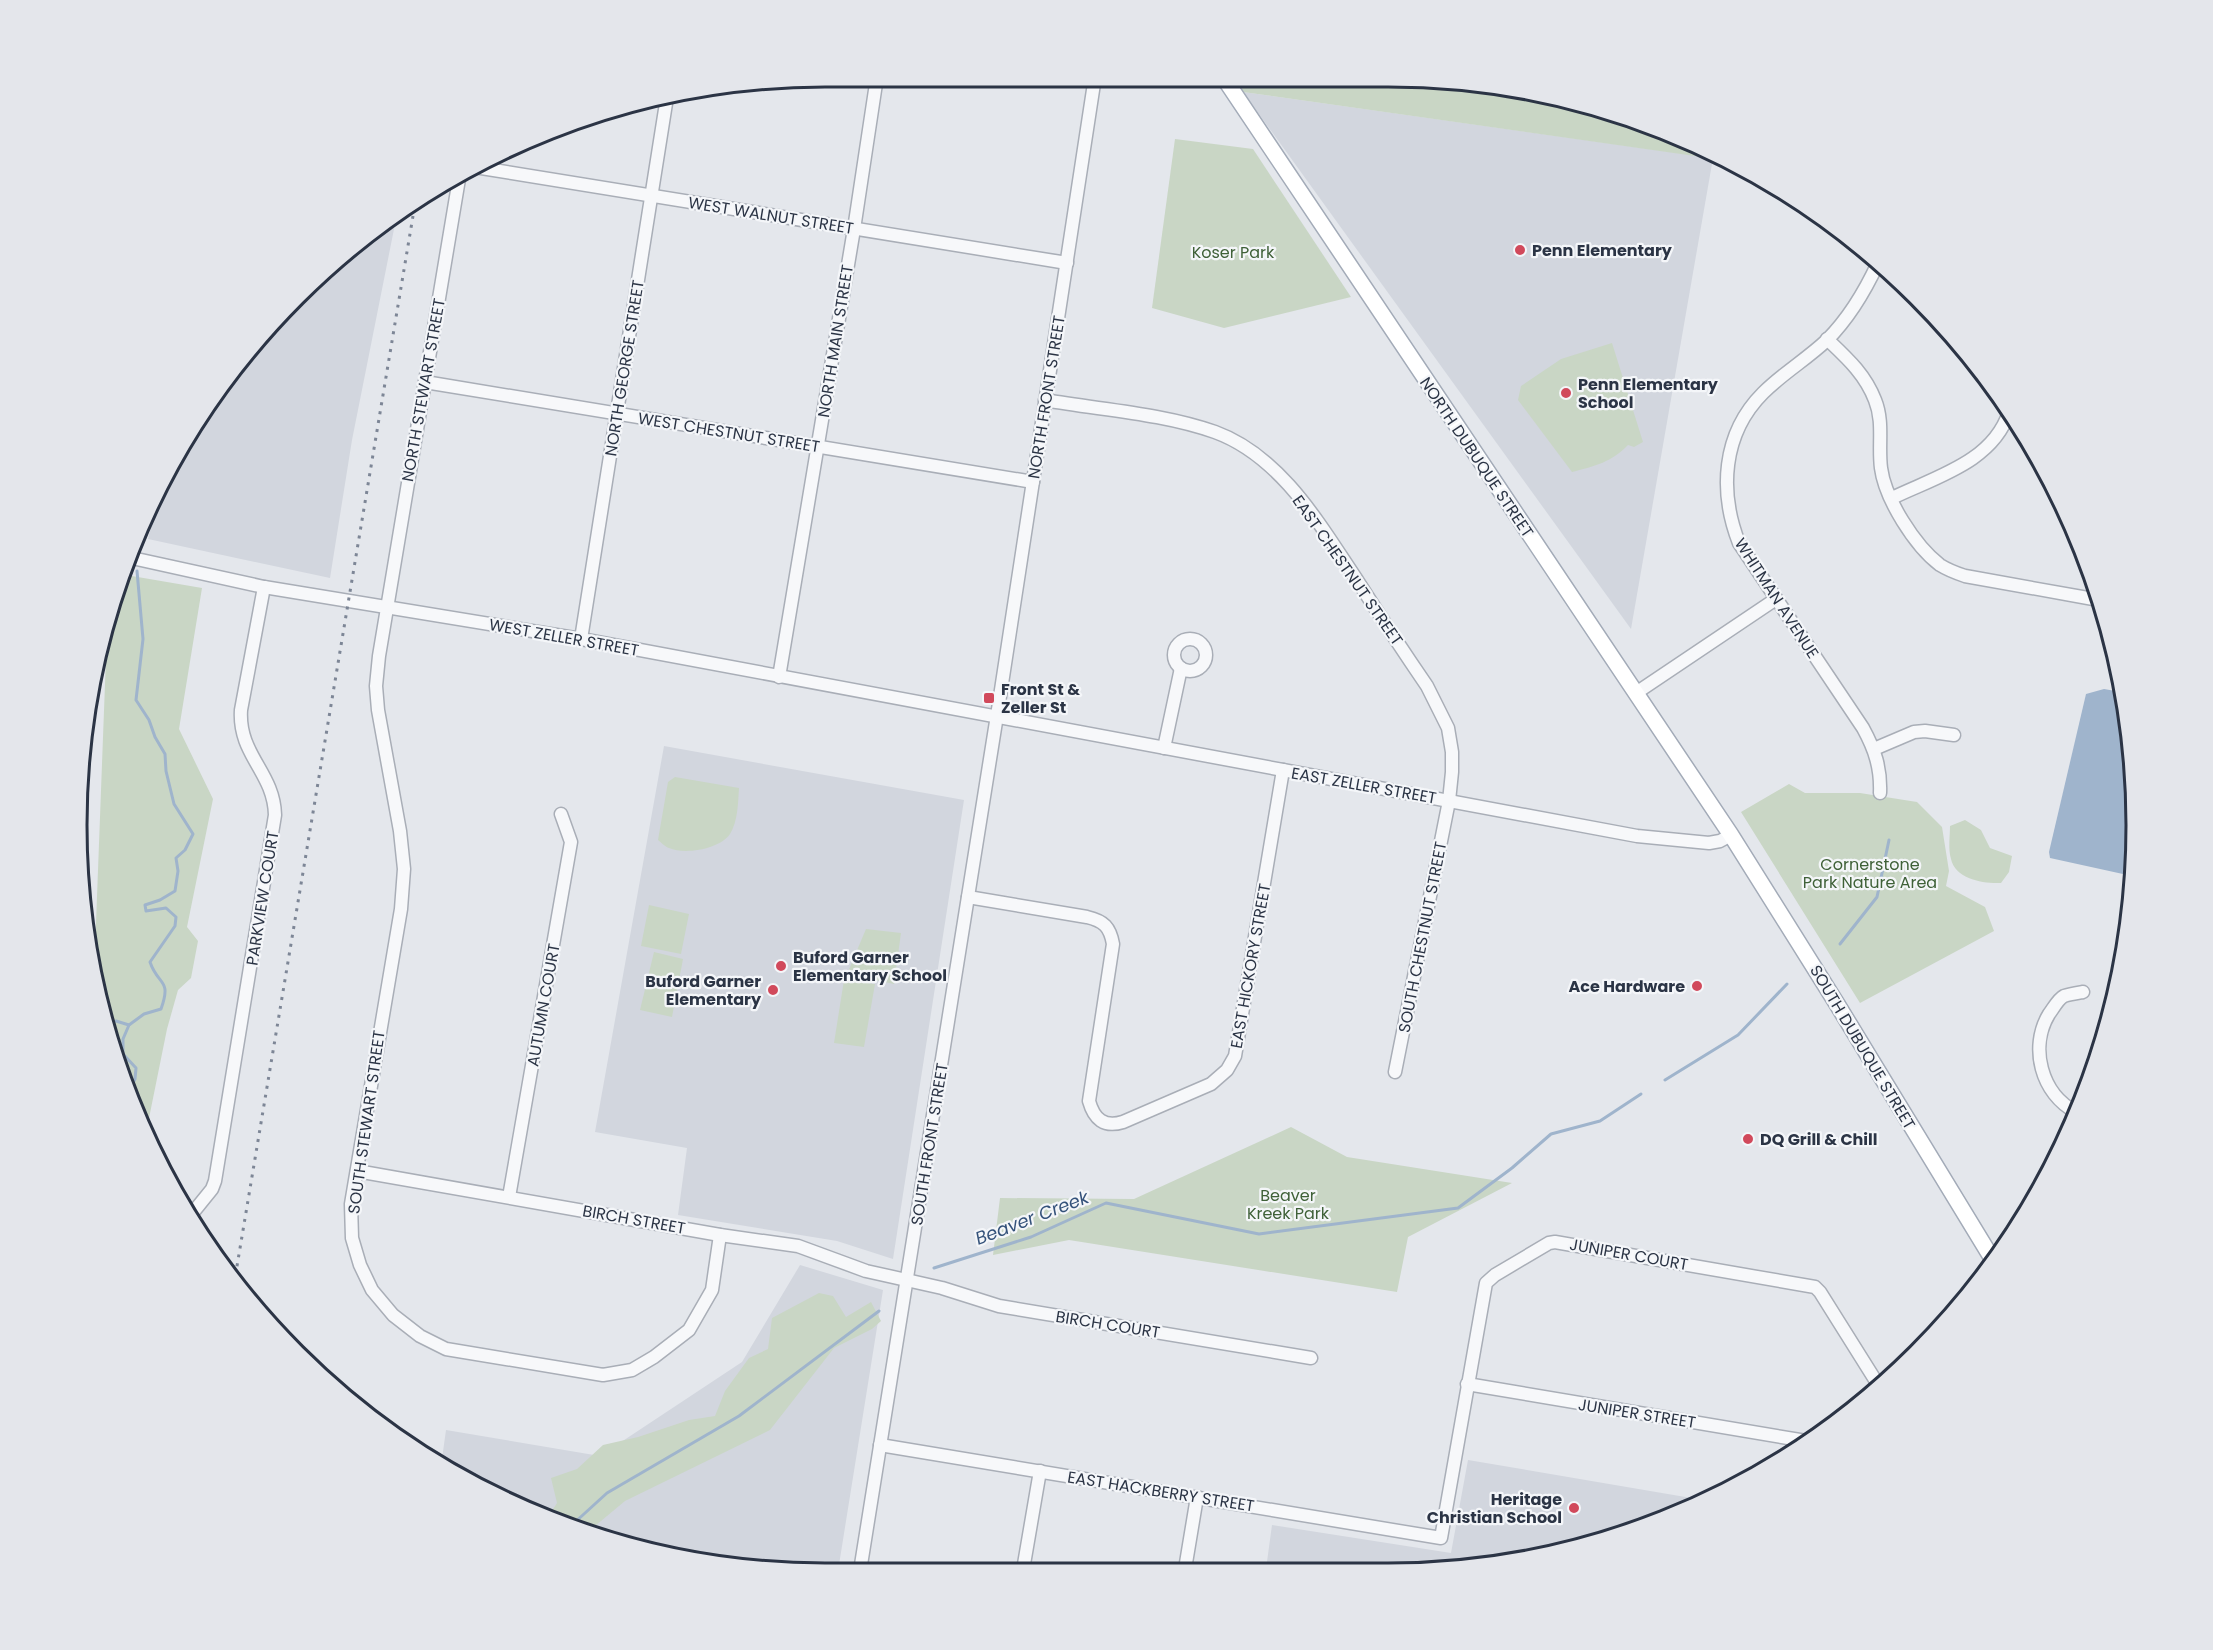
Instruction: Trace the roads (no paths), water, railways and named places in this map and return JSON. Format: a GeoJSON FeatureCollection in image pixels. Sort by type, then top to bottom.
{"type":"FeatureCollection","features":[{"type":"Feature","properties":{"kind":"main road","name":"NORTH DUBUQUE STREET"},"geometry":{"type":"LineString","coordinates":[[1230,87],[1731,836]]}},
{"type":"Feature","properties":{"kind":"main road","name":"SOUTH DUBUQUE STREET"},"geometry":{"type":"LineString","coordinates":[[1731,836],[1837,1004],[1989,1253]]}},
{"type":"Feature","properties":{"kind":"street","name":"NORTH MAIN STREET"},"geometry":{"type":"LineString","coordinates":[[779,677],[875,87]]}},
{"type":"Feature","properties":{"kind":"street","name":"NORTH FRONT STREET"},"geometry":{"type":"LineString","coordinates":[[997,716],[1093,87]]}},
{"type":"Feature","properties":{"kind":"street","name":"NORTH GEORGE STREET"},"geometry":{"type":"LineString","coordinates":[[581,639],[666,105]]}},
{"type":"Feature","properties":{"kind":"street","name":"WEST WALNUT STREET"},"geometry":{"type":"LineString","coordinates":[[488,169],[1067,263]]}},
{"type":"Feature","properties":{"kind":"street","name":"NORTH STEWART STREET"},"geometry":{"type":"LineString","coordinates":[[387,608],[458,185]]}},
{"type":"Feature","properties":{"kind":"street","name":"WHITMAN AVENUE"},"geometry":{"type":"LineString","coordinates":[[1874,270],[1856,303],[1827,339],[1809,356],[1775,381],[1750,409],[1731,447],[1726,487],[1731,524],[1739,543],[1863,728],[1874,749],[1879,764],[1880,793]]}},
{"type":"Feature","properties":{"kind":"street"},"geometry":{"type":"LineString","coordinates":[[1827,339],[1862,374],[1876,401],[1881,431],[1881,469],[1903,521],[1920,545],[1945,568],[1965,576],[2090,598]]}},
{"type":"Feature","properties":{"kind":"street","name":"WEST CHESTNUT STREET"},"geometry":{"type":"LineString","coordinates":[[425,382],[1033,482]]}},
{"type":"Feature","properties":{"kind":"street","name":"EAST CHESTNUT STREET"},"geometry":{"type":"LineString","coordinates":[[1045,400],[1172,421],[1216,433],[1241,445],[1286,481],[1338,551],[1427,686],[1442,713],[1448,728],[1452,752],[1449,801]]}},
{"type":"Feature","properties":{"kind":"street"},"geometry":{"type":"LineString","coordinates":[[1892,498],[1983,452],[1995,440],[2006,421]]}},
{"type":"Feature","properties":{"kind":"street","name":"WEST ZELLER STREET"},"geometry":{"type":"LineString","coordinates":[[137,559],[264,587],[581,639],[997,716]]}},
{"type":"Feature","properties":{"kind":"street","name":"PARKVIEW COURT"},"geometry":{"type":"LineString","coordinates":[[195,1209],[212,1189],[215,1180],[275,815],[274,798],[244,740],[240,723],[264,587]]}},
{"type":"Feature","properties":{"kind":"street"},"geometry":{"type":"LineString","coordinates":[[1636,693],[1776,599]]}},
{"type":"Feature","properties":{"kind":"street","name":"SOUTH STEWART STREET"},"geometry":{"type":"LineString","coordinates":[[387,608],[377,676],[378,710],[400,831],[404,868],[401,909],[351,1204],[352,1238],[360,1265],[372,1290],[393,1315],[420,1336],[446,1349],[603,1375],[632,1370],[654,1357],[689,1330],[712,1290],[720,1235]]}},
{"type":"Feature","properties":{"kind":"street"},"geometry":{"type":"LineString","coordinates":[[1164,748],[1181,668]]}},
{"type":"Feature","properties":{"kind":"street","name":"EAST ZELLER STREET"},"geometry":{"type":"LineString","coordinates":[[997,716],[1637,836],[1709,843],[1731,836]]}},
{"type":"Feature","properties":{"kind":"street","name":"SOUTH FRONT STREET"},"geometry":{"type":"LineString","coordinates":[[861,1563],[997,716]]}},
{"type":"Feature","properties":{"kind":"street"},"geometry":{"type":"LineString","coordinates":[[1874,749],[1914,732],[1925,731],[1954,735]]}},
{"type":"Feature","properties":{"kind":"street","name":"EAST HICKORY STREET"},"geometry":{"type":"LineString","coordinates":[[968,897],[1100,920],[1111,932],[1113,944],[1089,1101],[1092,1113],[1097,1120],[1115,1125],[1123,1122],[1211,1084],[1227,1070],[1235,1056],[1283,770]]}},
{"type":"Feature","properties":{"kind":"street","name":"SOUTH CHESTNUT STREET"},"geometry":{"type":"LineString","coordinates":[[1395,1072],[1449,801]]}},
{"type":"Feature","properties":{"kind":"street","name":"AUTUMN COURT"},"geometry":{"type":"LineString","coordinates":[[509,1197],[571,842],[561,814]]}},
{"type":"Feature","properties":{"kind":"street"},"geometry":{"type":"LineString","coordinates":[[2069,1109],[2053,1094],[2044,1077],[2039,1058],[2040,1041],[2043,1024],[2062,997],[2083,992]]}},
{"type":"Feature","properties":{"kind":"street","name":"BIRCH STREET"},"geometry":{"type":"LineString","coordinates":[[357,1171],[720,1235],[798,1246],[866,1271],[908,1280]]}},
{"type":"Feature","properties":{"kind":"street","name":"JUNIPER COURT"},"geometry":{"type":"LineString","coordinates":[[1441,1538],[1486,1283],[1494,1275],[1549,1243],[1555,1242],[1815,1287],[1875,1380]]}},
{"type":"Feature","properties":{"kind":"street","name":"BIRCH COURT"},"geometry":{"type":"LineString","coordinates":[[908,1280],[942,1287],[999,1306],[1311,1358]]}},
{"type":"Feature","properties":{"kind":"street","name":"JUNIPER STREET"},"geometry":{"type":"LineString","coordinates":[[1467,1384],[1797,1440]]}},
{"type":"Feature","properties":{"kind":"street","name":"EAST HACKBERRY STREET"},"geometry":{"type":"LineString","coordinates":[[880,1445],[1441,1538]]}},
{"type":"Feature","properties":{"kind":"street"},"geometry":{"type":"LineString","coordinates":[[1024,1563],[1040,1471]]}},
{"type":"Feature","properties":{"kind":"street"},"geometry":{"type":"LineString","coordinates":[[1186,1563],[1197,1497]]}},
{"type":"Feature","properties":{"kind":"water"},"geometry":{"type":"Polygon","coordinates":[[[2104,689],[2114,691],[2124,777],[2126,825],[2124,874],[2050,858],[2049,852],[2086,694],[2104,689]]]}},
{"type":"Feature","properties":{"kind":"waterway"},"geometry":{"type":"LineString","coordinates":[[123,1052],[123,1039],[129,1025],[144,1014],[161,1009],[164,987],[150,962],[175,926],[176,917],[166,908],[146,911],[145,905],[160,900],[175,891],[178,871],[176,858],[185,850],[193,834],[174,804],[166,771],[165,754],[155,737],[149,720],[136,700],[143,639],[137,571]]}},
{"type":"Feature","properties":{"kind":"waterway","name":"Beaver Creek"},"geometry":{"type":"LineString","coordinates":[[1840,944],[1877,897],[1889,840]]}},
{"type":"Feature","properties":{"kind":"waterway","name":"Beaver Creek"},"geometry":{"type":"LineString","coordinates":[[1665,1080],[1738,1035],[1787,984]]}},
{"type":"Feature","properties":{"kind":"waterway"},"geometry":{"type":"LineString","coordinates":[[116,1021],[129,1025]]}},
{"type":"Feature","properties":{"kind":"waterway"},"geometry":{"type":"LineString","coordinates":[[124,1055],[136,1068],[133,1082]]}},
{"type":"Feature","properties":{"kind":"waterway","name":"Beaver Creek"},"geometry":{"type":"LineString","coordinates":[[934,1268],[1031,1237],[1106,1203],[1259,1234],[1458,1208],[1512,1168],[1551,1134],[1600,1121],[1641,1094]]}},
{"type":"Feature","properties":{"kind":"waterway","name":"Beaver Creek"},"geometry":{"type":"LineString","coordinates":[[577,1520],[607,1493],[739,1416],[879,1311]]}},
{"type":"Feature","properties":{"kind":"railway"},"geometry":{"type":"LineString","coordinates":[[236,1269],[414,212]]}},
{"type":"Feature","properties":{"kind":"place","name":"Penn Elementary"},"geometry":{"type":"Point","coordinates":[1520,250]}},
{"type":"Feature","properties":{"kind":"place","name":"Penn Elementary School"},"geometry":{"type":"Point","coordinates":[1566,393]}},
{"type":"Feature","properties":{"kind":"place","name":"Front St & Zeller St"},"geometry":{"type":"Point","coordinates":[989,698]}},
{"type":"Feature","properties":{"kind":"place","name":"Buford Garner Elementary School"},"geometry":{"type":"Point","coordinates":[781,966]}},
{"type":"Feature","properties":{"kind":"place","name":"Ace Hardware"},"geometry":{"type":"Point","coordinates":[1697,986]}},
{"type":"Feature","properties":{"kind":"place","name":"Buford Garner Elementary"},"geometry":{"type":"Point","coordinates":[773,990]}},
{"type":"Feature","properties":{"kind":"place","name":"DQ Grill & Chill"},"geometry":{"type":"Point","coordinates":[1748,1139]}},
{"type":"Feature","properties":{"kind":"place","name":"Heritage Christian School"},"geometry":{"type":"Point","coordinates":[1574,1508]}},
{"type":"Feature","properties":{"kind":"park label","name":"Koser Park"},"geometry":{"type":"Point","coordinates":[1233,252]}},
{"type":"Feature","properties":{"kind":"park label","name":"Cornerstone Park Nature Area"},"geometry":{"type":"Point","coordinates":[1870,873]}},
{"type":"Feature","properties":{"kind":"park label","name":"Beaver Kreek Park"},"geometry":{"type":"Point","coordinates":[1288,1204]}}]}
